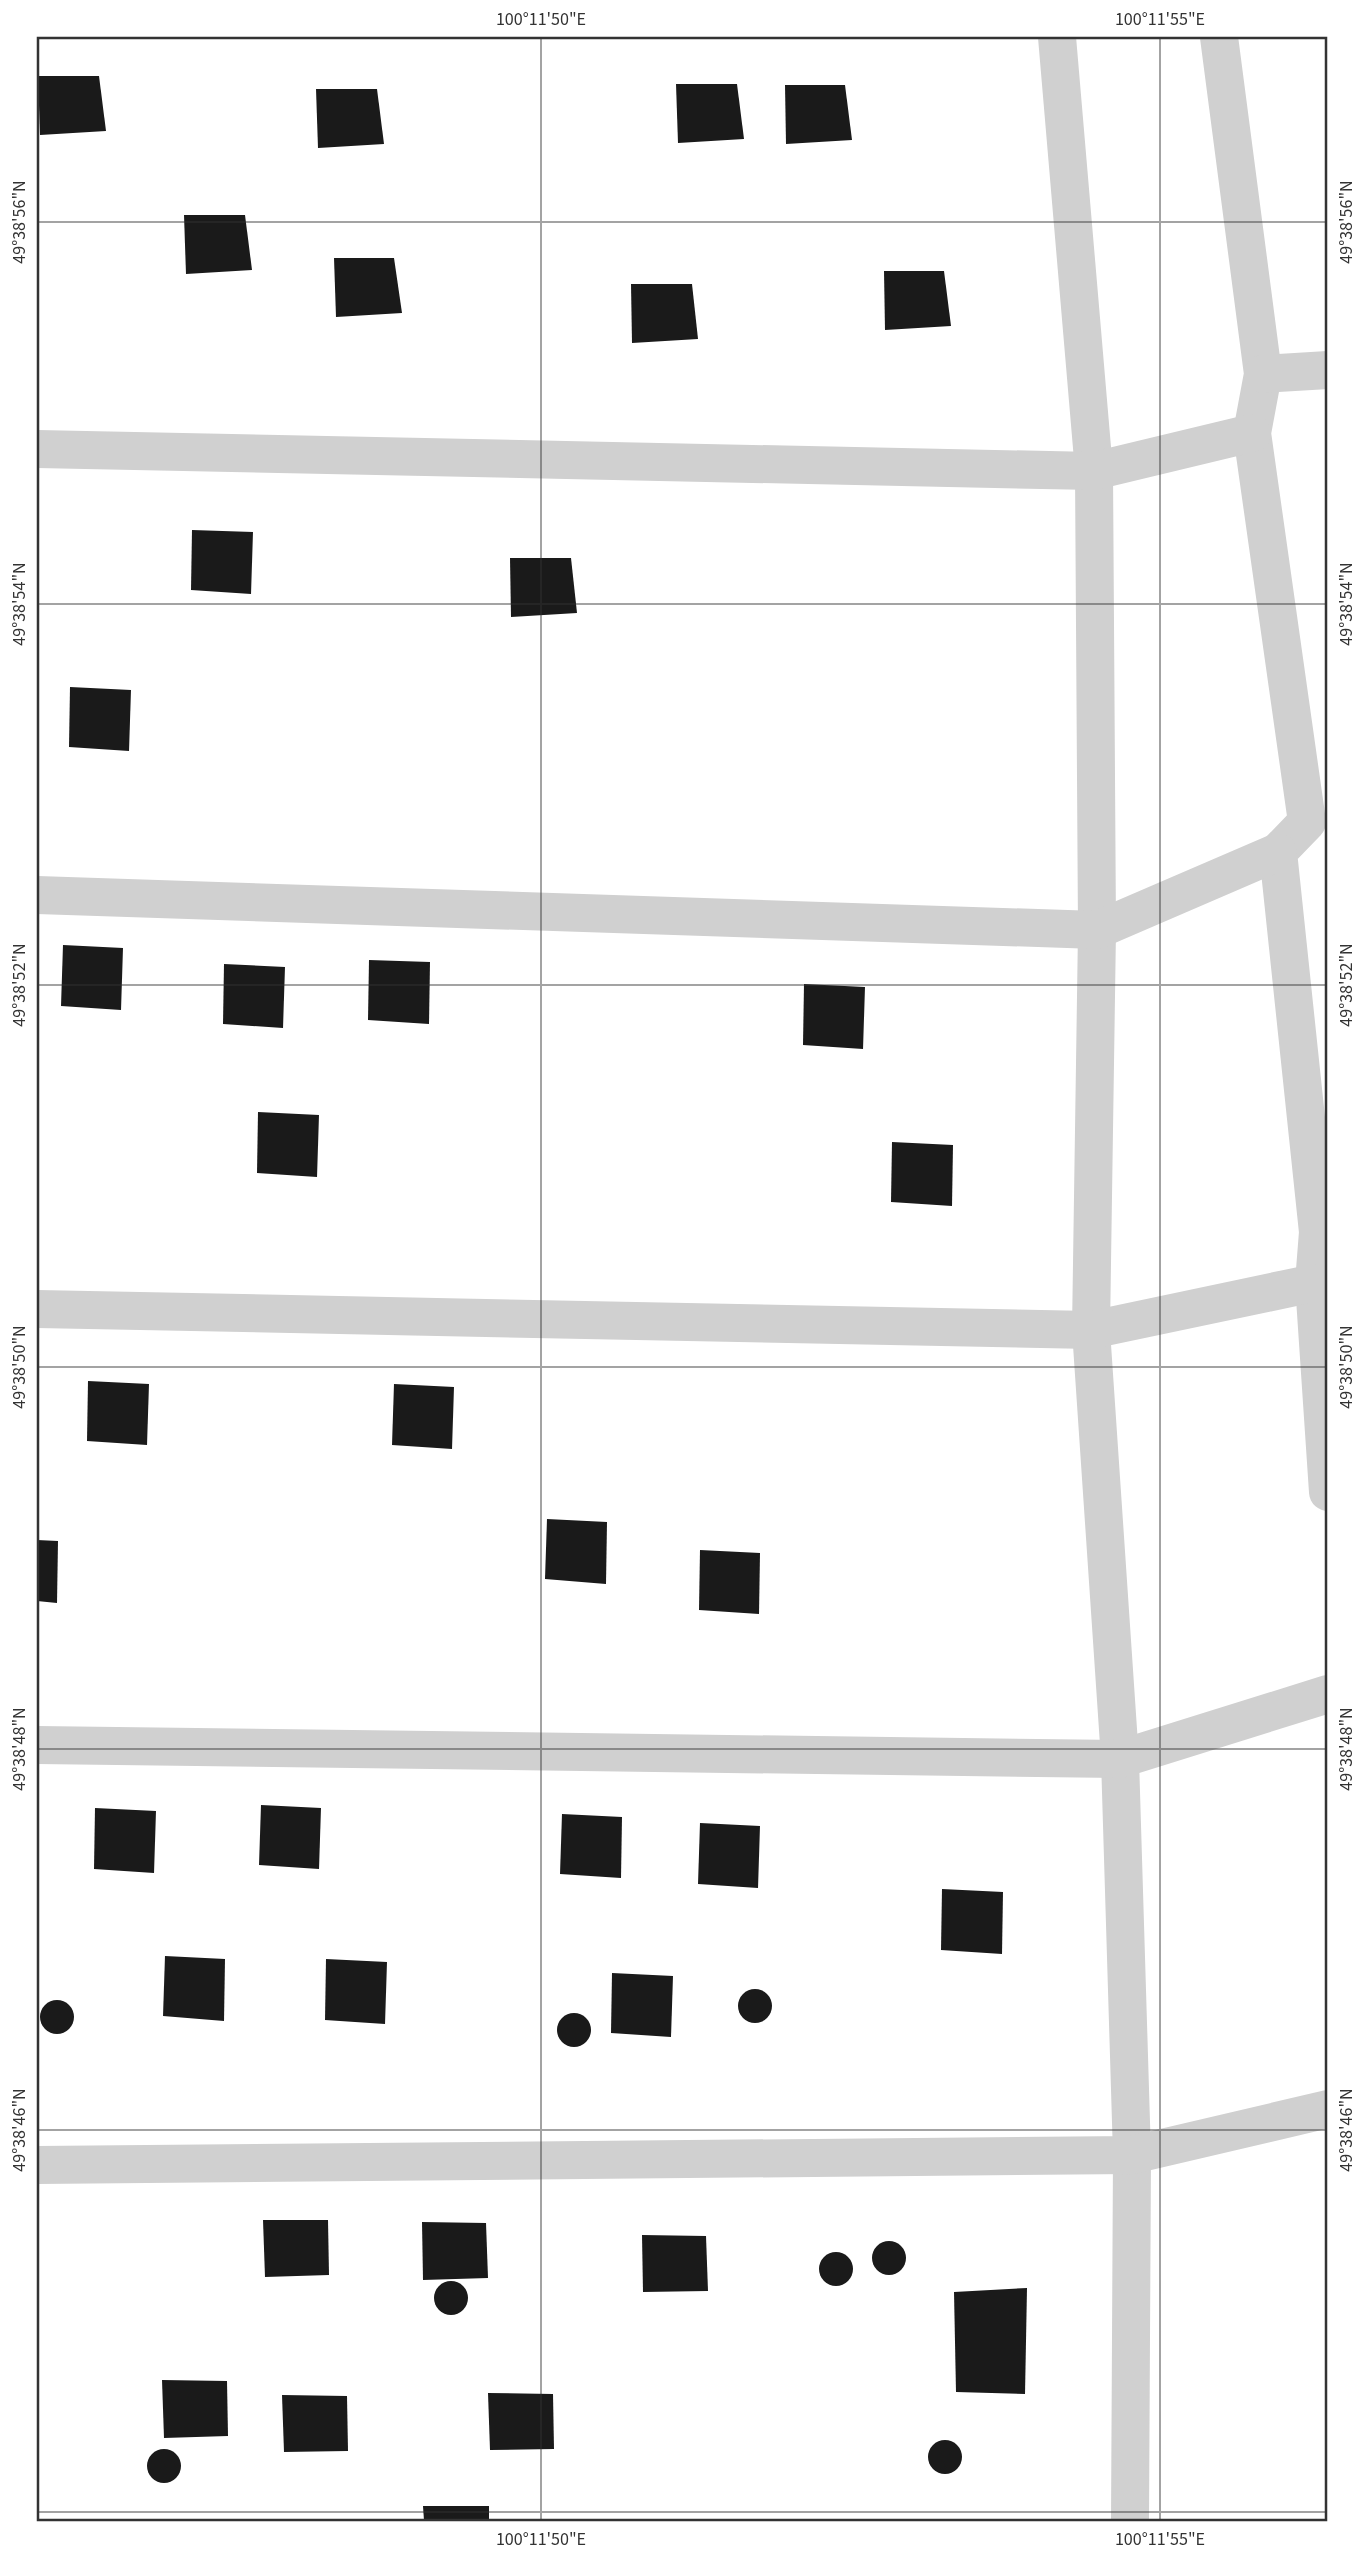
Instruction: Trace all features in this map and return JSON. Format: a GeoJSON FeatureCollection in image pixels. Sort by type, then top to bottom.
{"type":"FeatureCollection","features":[{"type":"Feature","properties":{"kind":"street"},"geometry":{"type":"LineString","coordinates":[[1057,37],[1094,471],[1097,930],[1091,1330],[1120,1759],[1132,2155],[1130,2521]]}},
{"type":"Feature","properties":{"kind":"street"},"geometry":{"type":"LineString","coordinates":[[37,895],[1097,930],[1278,852],[1318,821],[1252,433],[1263,374],[1219,37]]}},
{"type":"Feature","properties":{"kind":"street"},"geometry":{"type":"LineString","coordinates":[[1263,374],[1328,370]]}},
{"type":"Feature","properties":{"kind":"street"},"geometry":{"type":"LineString","coordinates":[[37,449],[1094,471],[1252,433]]}},
{"type":"Feature","properties":{"kind":"street"},"geometry":{"type":"LineString","coordinates":[[1278,852],[1323,1232],[1314,1283],[1328,1492]]}},
{"type":"Feature","properties":{"kind":"street"},"geometry":{"type":"LineString","coordinates":[[37,1309],[1091,1330],[1314,1283]]}},
{"type":"Feature","properties":{"kind":"street"},"geometry":{"type":"LineString","coordinates":[[37,1745],[1120,1759],[1328,1694]]}},
{"type":"Feature","properties":{"kind":"street"},"geometry":{"type":"LineString","coordinates":[[37,2165],[1132,2155],[1328,2109]]}},
{"type":"Feature","properties":{"kind":"building"},"geometry":{"type":"Polygon","coordinates":[[[38,76],[99,76],[106,131],[40,135],[38,76]]]}},
{"type":"Feature","properties":{"kind":"building"},"geometry":{"type":"Polygon","coordinates":[[[676,84],[737,84],[744,139],[678,143],[676,84]]]}},
{"type":"Feature","properties":{"kind":"building"},"geometry":{"type":"Polygon","coordinates":[[[785,85],[845,85],[852,140],[786,144],[785,85]]]}},
{"type":"Feature","properties":{"kind":"building"},"geometry":{"type":"Polygon","coordinates":[[[316,89],[377,89],[384,144],[318,148],[316,89]]]}},
{"type":"Feature","properties":{"kind":"building"},"geometry":{"type":"Polygon","coordinates":[[[184,215],[245,215],[252,270],[186,274],[184,215]]]}},
{"type":"Feature","properties":{"kind":"building"},"geometry":{"type":"Polygon","coordinates":[[[334,258],[394,258],[402,313],[336,317],[334,258]]]}},
{"type":"Feature","properties":{"kind":"building"},"geometry":{"type":"Polygon","coordinates":[[[884,271],[944,271],[951,326],[885,330],[884,271]]]}},
{"type":"Feature","properties":{"kind":"building"},"geometry":{"type":"Polygon","coordinates":[[[631,284],[692,284],[698,339],[632,343],[631,284]]]}},
{"type":"Feature","properties":{"kind":"building"},"geometry":{"type":"Polygon","coordinates":[[[192,530],[253,532],[251,594],[191,590],[192,530]]]}},
{"type":"Feature","properties":{"kind":"building"},"geometry":{"type":"Polygon","coordinates":[[[510,558],[571,558],[577,613],[511,617],[510,558]]]}},
{"type":"Feature","properties":{"kind":"building"},"geometry":{"type":"Polygon","coordinates":[[[70,687],[131,690],[129,751],[69,747],[70,687]]]}},
{"type":"Feature","properties":{"kind":"building"},"geometry":{"type":"Polygon","coordinates":[[[63,945],[123,948],[121,1010],[61,1006],[63,945]]]}},
{"type":"Feature","properties":{"kind":"building"},"geometry":{"type":"Polygon","coordinates":[[[369,960],[430,962],[429,1024],[368,1020],[369,960]]]}},
{"type":"Feature","properties":{"kind":"building"},"geometry":{"type":"Polygon","coordinates":[[[224,964],[285,967],[283,1028],[223,1024],[224,964]]]}},
{"type":"Feature","properties":{"kind":"building"},"geometry":{"type":"Polygon","coordinates":[[[804,984],[865,987],[863,1049],[803,1045],[804,984]]]}},
{"type":"Feature","properties":{"kind":"building"},"geometry":{"type":"Polygon","coordinates":[[[258,1112],[319,1115],[317,1177],[257,1173],[258,1112]]]}},
{"type":"Feature","properties":{"kind":"building"},"geometry":{"type":"Polygon","coordinates":[[[892,1142],[953,1145],[952,1206],[891,1202],[892,1142]]]}},
{"type":"Feature","properties":{"kind":"building"},"geometry":{"type":"Polygon","coordinates":[[[88,1381],[149,1384],[147,1445],[87,1441],[88,1381]]]}},
{"type":"Feature","properties":{"kind":"building"},"geometry":{"type":"Polygon","coordinates":[[[394,1384],[454,1387],[452,1449],[392,1445],[394,1384]]]}},
{"type":"Feature","properties":{"kind":"building"},"geometry":{"type":"Polygon","coordinates":[[[547,1519],[607,1522],[606,1584],[545,1579],[547,1519]]]}},
{"type":"Feature","properties":{"kind":"building"},"geometry":{"type":"Polygon","coordinates":[[[37,1540],[58,1541],[57,1603],[37,1601],[37,1540]]]}},
{"type":"Feature","properties":{"kind":"building"},"geometry":{"type":"Polygon","coordinates":[[[700,1550],[760,1553],[759,1614],[699,1610],[700,1550]]]}},
{"type":"Feature","properties":{"kind":"building"},"geometry":{"type":"Polygon","coordinates":[[[261,1805],[321,1808],[319,1869],[259,1865],[261,1805]]]}},
{"type":"Feature","properties":{"kind":"building"},"geometry":{"type":"Polygon","coordinates":[[[95,1808],[156,1811],[154,1873],[94,1869],[95,1808]]]}},
{"type":"Feature","properties":{"kind":"building"},"geometry":{"type":"Polygon","coordinates":[[[562,1814],[622,1817],[621,1878],[560,1874],[562,1814]]]}},
{"type":"Feature","properties":{"kind":"building"},"geometry":{"type":"Polygon","coordinates":[[[700,1823],[760,1826],[758,1888],[698,1884],[700,1823]]]}},
{"type":"Feature","properties":{"kind":"building"},"geometry":{"type":"Polygon","coordinates":[[[942,1889],[1003,1892],[1002,1954],[941,1950],[942,1889]]]}},
{"type":"Feature","properties":{"kind":"building"},"geometry":{"type":"Polygon","coordinates":[[[165,1956],[225,1959],[224,2021],[163,2016],[165,1956]]]}},
{"type":"Feature","properties":{"kind":"building"},"geometry":{"type":"Polygon","coordinates":[[[326,1959],[387,1962],[385,2024],[325,2020],[326,1959]]]}},
{"type":"Feature","properties":{"kind":"building"},"geometry":{"type":"Polygon","coordinates":[[[612,1973],[673,1976],[671,2037],[611,2033],[612,1973]]]}},
{"type":"Feature","properties":{"kind":"building"},"geometry":{"type":"Polygon","coordinates":[[[755,1989],[767,1994],[772,2006],[767,2018],[755,2023],[743,2018],[738,2006],[743,1994],[755,1989]]]}},
{"type":"Feature","properties":{"kind":"building"},"geometry":{"type":"Polygon","coordinates":[[[57,2000],[69,2005],[74,2017],[69,2029],[57,2034],[45,2029],[40,2017],[45,2005],[57,2000]]]}},
{"type":"Feature","properties":{"kind":"building"},"geometry":{"type":"Polygon","coordinates":[[[574,2013],[586,2018],[591,2030],[586,2042],[574,2047],[562,2042],[557,2030],[562,2018],[574,2013]]]}},
{"type":"Feature","properties":{"kind":"building"},"geometry":{"type":"Polygon","coordinates":[[[263,2220],[328,2220],[329,2275],[265,2277],[263,2220]]]}},
{"type":"Feature","properties":{"kind":"building"},"geometry":{"type":"Polygon","coordinates":[[[422,2222],[486,2223],[488,2278],[423,2280],[422,2222]]]}},
{"type":"Feature","properties":{"kind":"building"},"geometry":{"type":"Polygon","coordinates":[[[642,2235],[706,2236],[708,2291],[643,2292],[642,2235]]]}},
{"type":"Feature","properties":{"kind":"building"},"geometry":{"type":"Polygon","coordinates":[[[889,2241],[901,2246],[906,2258],[901,2270],[889,2275],[877,2270],[872,2258],[877,2246],[889,2241]]]}},
{"type":"Feature","properties":{"kind":"building"},"geometry":{"type":"Polygon","coordinates":[[[836,2252],[848,2257],[853,2269],[848,2281],[836,2286],[824,2281],[819,2269],[824,2257],[836,2252]]]}},
{"type":"Feature","properties":{"kind":"building"},"geometry":{"type":"Polygon","coordinates":[[[451,2281],[463,2286],[468,2298],[463,2310],[451,2315],[439,2310],[434,2298],[439,2286],[451,2281]]]}},
{"type":"Feature","properties":{"kind":"building"},"geometry":{"type":"Polygon","coordinates":[[[1027,2288],[1025,2394],[956,2392],[954,2292],[1027,2288]]]}},
{"type":"Feature","properties":{"kind":"building"},"geometry":{"type":"Polygon","coordinates":[[[162,2380],[227,2381],[228,2436],[164,2438],[162,2380]]]}},
{"type":"Feature","properties":{"kind":"building"},"geometry":{"type":"Polygon","coordinates":[[[488,2393],[553,2394],[554,2449],[490,2450],[488,2393]]]}},
{"type":"Feature","properties":{"kind":"building"},"geometry":{"type":"Polygon","coordinates":[[[282,2395],[347,2396],[348,2451],[284,2452],[282,2395]]]}},
{"type":"Feature","properties":{"kind":"building"},"geometry":{"type":"Polygon","coordinates":[[[945,2440],[957,2445],[962,2457],[957,2469],[945,2474],[933,2469],[928,2457],[933,2445],[945,2440]]]}},
{"type":"Feature","properties":{"kind":"building"},"geometry":{"type":"Polygon","coordinates":[[[164,2449],[176,2454],[181,2466],[176,2478],[164,2483],[152,2478],[147,2466],[152,2454],[164,2449]]]}},
{"type":"Feature","properties":{"kind":"building"},"geometry":{"type":"Polygon","coordinates":[[[423,2506],[489,2506],[489,2521],[424,2521],[423,2506]]]}}]}
